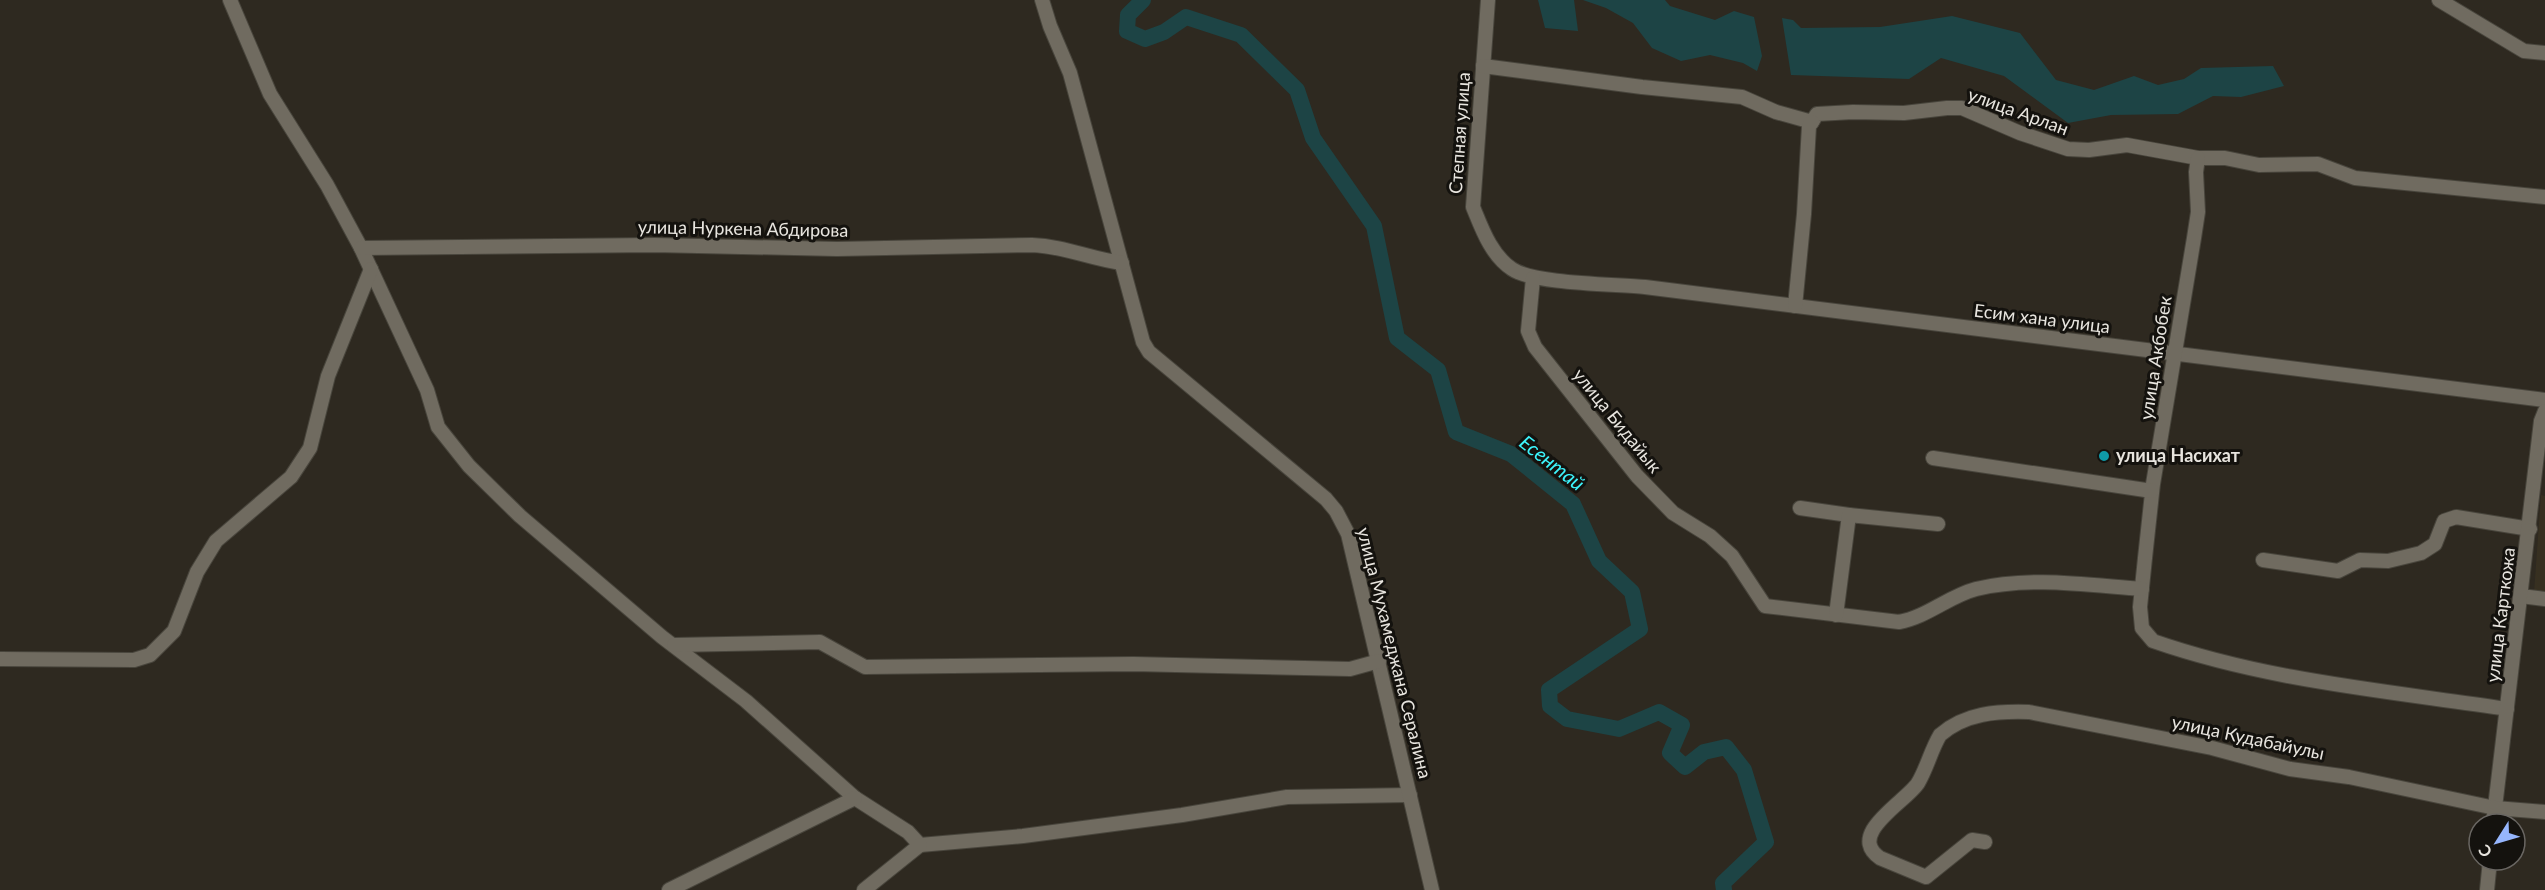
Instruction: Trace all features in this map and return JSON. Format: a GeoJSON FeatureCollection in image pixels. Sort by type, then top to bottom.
{"type":"FeatureCollection","features":[{"type":"Feature","properties":{"kind":"street"},"geometry":{"type":"LineString","coordinates":[[230,0],[270,94],[327,185],[361,248],[427,390],[438,427],[469,466],[519,516],[674,645],[746,701],[855,798],[908,832],[920,844]]}},
{"type":"Feature","properties":{"kind":"street","name":"улица Мухамеджана Сералина"},"geometry":{"type":"LineString","coordinates":[[1042,0],[1050,26],[1070,73],[1143,342],[1149,352],[1326,499],[1336,511],[1348,534],[1432,890]]}},
{"type":"Feature","properties":{"kind":"street","name":"Степная улица"},"geometry":{"type":"LineString","coordinates":[[1488,0],[1473,207],[1485,238],[1498,255],[1512,269],[1533,278]]}},
{"type":"Feature","properties":{"kind":"street"},"geometry":{"type":"LineString","coordinates":[[2439,0],[2524,51],[2545,53]]}},
{"type":"Feature","properties":{"kind":"street"},"geometry":{"type":"LineString","coordinates":[[1483,66],[1642,87],[1742,97],[1776,112],[1812,122],[1809,126],[1804,214],[1795,306]]}},
{"type":"Feature","properties":{"kind":"street","name":"улица Арлан"},"geometry":{"type":"LineString","coordinates":[[1812,122],[1817,114],[1904,113],[1962,108],[2020,133],[2068,149],[2089,150],[2127,145],[2198,158],[2225,158],[2259,165],[2318,164],[2355,178],[2545,197]]}},
{"type":"Feature","properties":{"kind":"street","name":"улица Акбобек"},"geometry":{"type":"LineString","coordinates":[[2198,158],[2196,172],[2198,212],[2152,491],[2140,607],[2142,628],[2145,634],[2153,641],[2246,669],[2353,688],[2507,709]]}},
{"type":"Feature","properties":{"kind":"street","name":"улица Нуркена Абдирова"},"geometry":{"type":"LineString","coordinates":[[361,248],[654,245],[848,249],[1055,245],[1079,255],[1122,263]]}},
{"type":"Feature","properties":{"kind":"street"},"geometry":{"type":"LineString","coordinates":[[0,659],[134,660],[150,655],[174,631],[197,572],[216,541],[291,477],[310,448],[328,376],[371,269]]}},
{"type":"Feature","properties":{"kind":"street","name":"Есим хана улица"},"geometry":{"type":"LineString","coordinates":[[1533,278],[1645,287],[2545,400]]}},
{"type":"Feature","properties":{"kind":"street","name":"улица Бидайык"},"geometry":{"type":"LineString","coordinates":[[1533,278],[1528,332],[1535,347],[1637,476],[1672,513],[1710,536],[1732,556],[1764,606],[1836,615]]}},
{"type":"Feature","properties":{"kind":"street","name":"улица Карткожа"},"geometry":{"type":"LineString","coordinates":[[2494,812],[2530,529],[2541,421],[2545,411]]}},
{"type":"Feature","properties":{"kind":"street"},"geometry":{"type":"LineString","coordinates":[[1933,458],[2152,491]]}},
{"type":"Feature","properties":{"kind":"street"},"geometry":{"type":"LineString","coordinates":[[1800,508],[1938,524]]}},
{"type":"Feature","properties":{"kind":"street"},"geometry":{"type":"LineString","coordinates":[[1849,515],[1836,615],[1899,622],[1914,619],[1974,590],[2027,581],[2142,589]]}},
{"type":"Feature","properties":{"kind":"street"},"geometry":{"type":"LineString","coordinates":[[2263,560],[2338,571],[2360,560],[2388,561],[2421,553],[2435,544],[2444,522],[2456,518],[2530,529]]}},
{"type":"Feature","properties":{"kind":"street"},"geometry":{"type":"LineString","coordinates":[[2521,596],[2545,599]]}},
{"type":"Feature","properties":{"kind":"street"},"geometry":{"type":"LineString","coordinates":[[674,645],[820,642],[865,667],[1133,664],[1350,669],[1378,661]]}},
{"type":"Feature","properties":{"kind":"street","name":"улица Кудабайулы"},"geometry":{"type":"LineString","coordinates":[[1985,842],[1972,840],[1926,877],[1880,858],[1874,854],[1870,846],[1875,827],[1881,818],[1918,783],[1935,745],[1946,730],[1973,716],[1990,712],[2029,712],[2212,748],[2290,769],[2349,777],[2495,808],[2545,812]]}},
{"type":"Feature","properties":{"kind":"street"},"geometry":{"type":"LineString","coordinates":[[864,890],[920,844],[1023,836],[1182,815],[1287,797],[1410,795]]}},
{"type":"Feature","properties":{"kind":"street"},"geometry":{"type":"LineString","coordinates":[[669,890],[855,798]]}},
{"type":"Feature","properties":{"kind":"street"},"geometry":{"type":"LineString","coordinates":[[2487,890],[2489,872]]}},
{"type":"Feature","properties":{"kind":"shaded area"},"geometry":{"type":"Polygon","coordinates":[[[2541,495],[2545,496],[2545,594],[2534,593],[2541,495]]]}},
{"type":"Feature","properties":{"kind":"water"},"geometry":{"type":"Polygon","coordinates":[[[1538,0],[1574,0],[1578,31],[1545,28],[1538,0]]]}},
{"type":"Feature","properties":{"kind":"water"},"geometry":{"type":"Polygon","coordinates":[[[1583,0],[1665,0],[1670,6],[1715,20],[1734,11],[1754,17],[1762,56],[1757,71],[1743,63],[1710,55],[1681,61],[1652,48],[1633,23],[1606,8],[1583,0]]]}},
{"type":"Feature","properties":{"kind":"water"},"geometry":{"type":"Polygon","coordinates":[[[1952,16],[2020,33],[2056,80],[2094,90],[2134,76],[2158,85],[2184,79],[2201,68],[2273,66],[2284,86],[2241,97],[2213,96],[2178,114],[2111,115],[2068,123],[2004,76],[1941,58],[1909,79],[1791,75],[1782,18],[1793,20],[1801,28],[1880,27],[1952,16]]]}},
{"type":"Feature","properties":{"kind":"waterway","name":"Есентай"},"geometry":{"type":"LineString","coordinates":[[1143,0],[1128,15],[1127,31],[1145,39],[1164,32],[1186,17],[1241,35],[1297,90],[1313,138],[1374,226],[1397,338],[1438,370],[1456,432],[1511,454],[1573,504],[1599,561],[1632,592],[1640,629],[1549,690],[1550,706],[1567,719],[1619,729],[1659,712],[1682,725],[1670,753],[1685,767],[1704,752],[1726,747],[1744,770],[1766,842],[1723,883],[1724,890]]}},
{"type":"Feature","properties":{"kind":"place","name":"улица Насихат"},"geometry":{"type":"Point","coordinates":[2104,456]}}]}
